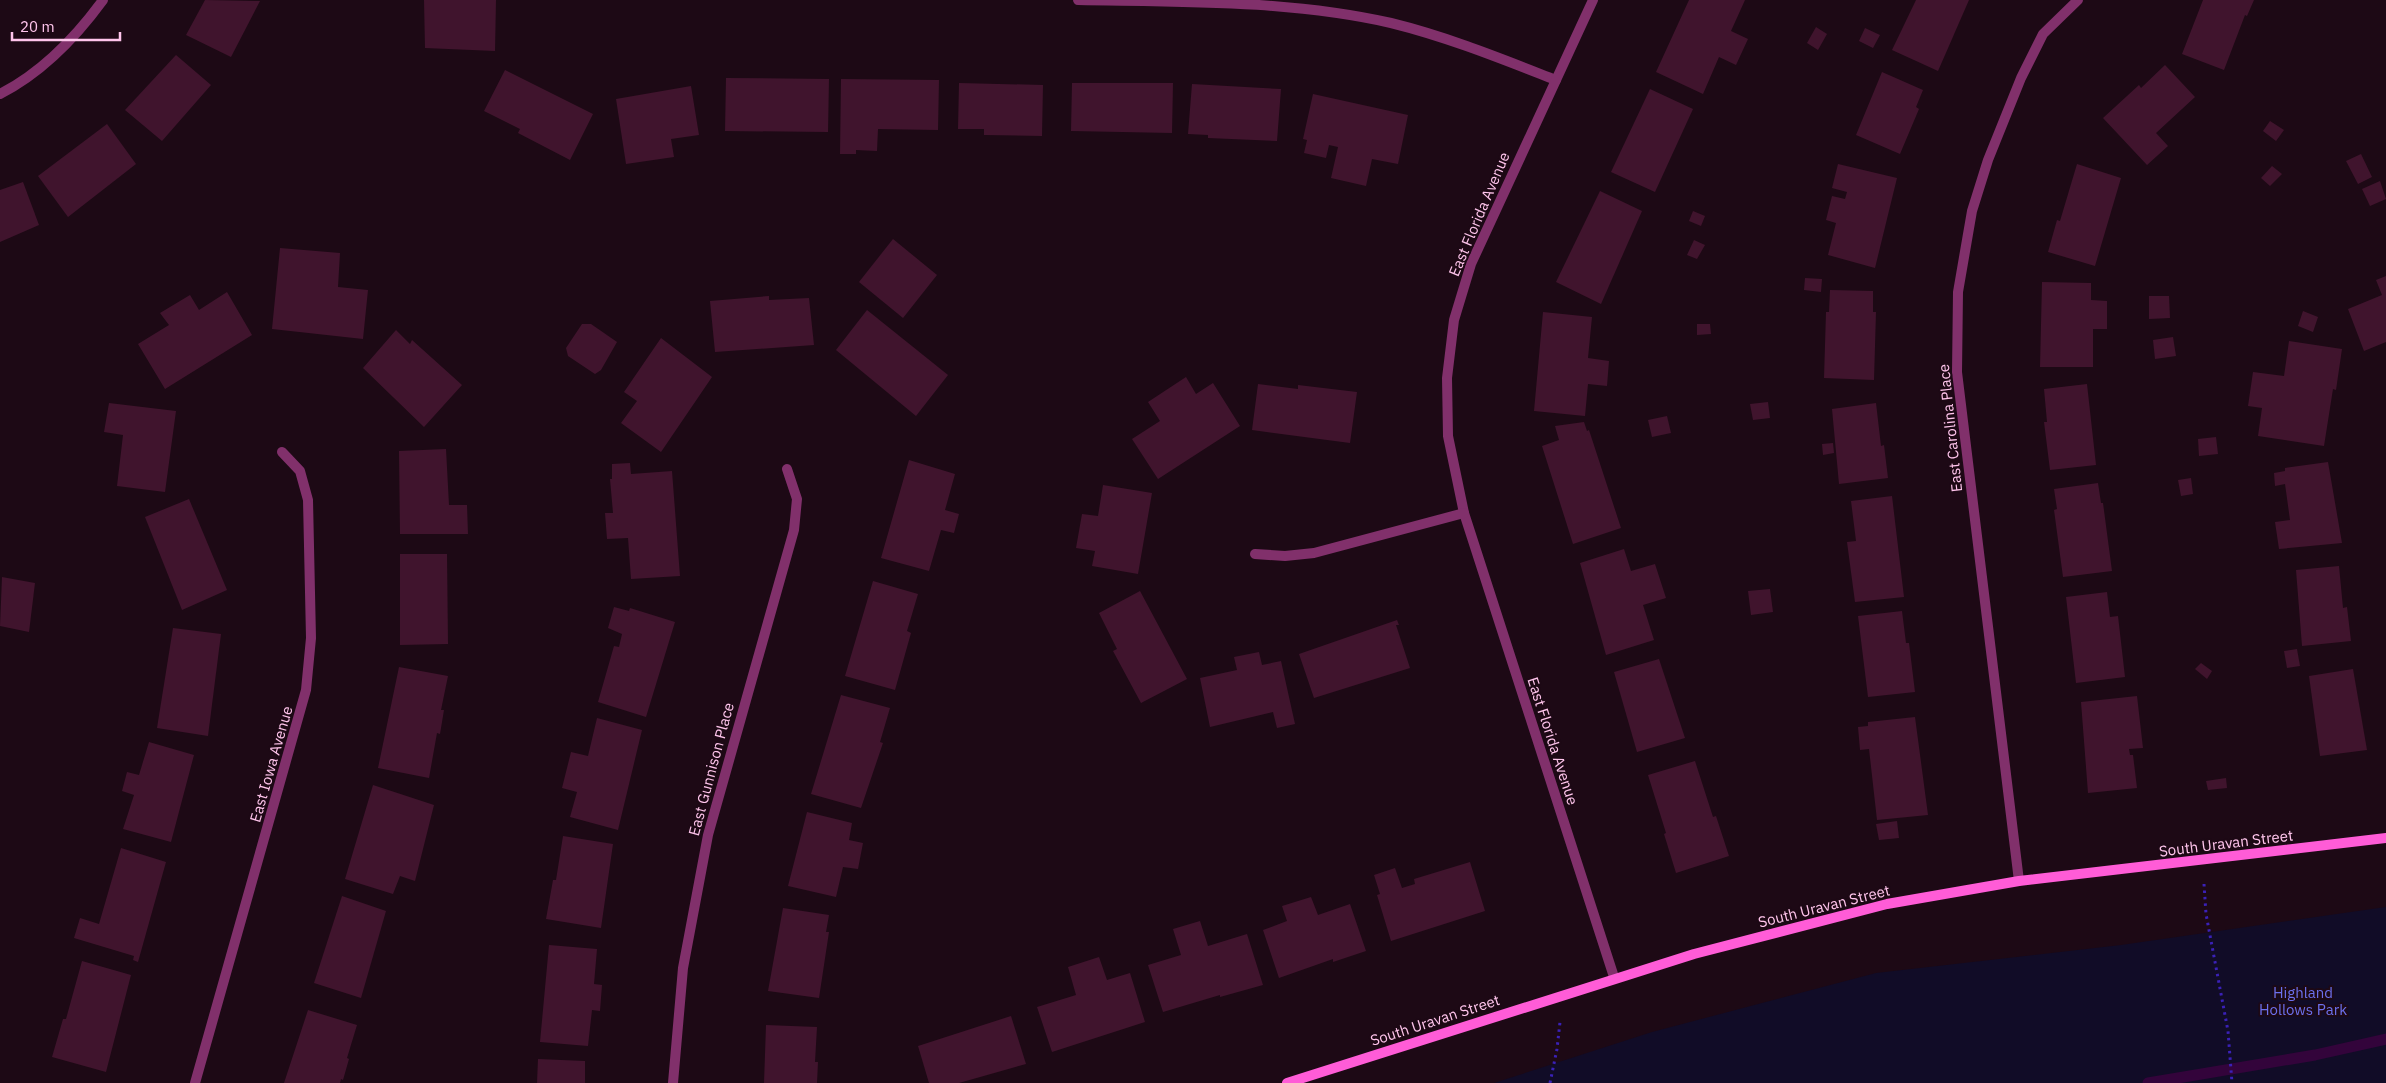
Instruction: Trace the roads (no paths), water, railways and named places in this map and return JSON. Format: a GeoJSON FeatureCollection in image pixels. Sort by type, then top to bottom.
{"type":"FeatureCollection","features":[{"type":"Feature","properties":{"kind":"street"},"geometry":{"type":"LineString","coordinates":[[0,94],[49,60],[86,22],[103,0]]}},
{"type":"Feature","properties":{"kind":"street"},"geometry":{"type":"LineString","coordinates":[[1078,0],[1218,2],[1305,8],[1400,26],[1475,48],[1556,80]]}},
{"type":"Feature","properties":{"kind":"street","name":"East Florida Avenue"},"geometry":{"type":"LineString","coordinates":[[1593,0],[1471,264],[1454,320],[1447,378],[1448,436],[1464,513],[1614,978]]}},
{"type":"Feature","properties":{"kind":"street","name":"East Carolina Place"},"geometry":{"type":"LineString","coordinates":[[2019,882],[1957,372],[1958,292],[1972,212],[1988,160],[2021,78],[2043,34],[2078,0]]}},
{"type":"Feature","properties":{"kind":"street","name":"East Iowa Avenue"},"geometry":{"type":"LineString","coordinates":[[195,1083],[306,690],[311,638],[308,500],[300,471],[282,452]]}},
{"type":"Feature","properties":{"kind":"street","name":"East Gunnison Place"},"geometry":{"type":"LineString","coordinates":[[673,1083],[683,968],[708,835],[794,530],[797,499],[787,469]]}},
{"type":"Feature","properties":{"kind":"street"},"geometry":{"type":"LineString","coordinates":[[1255,554],[1285,556],[1314,553],[1464,513]]}},
{"type":"Feature","properties":{"kind":"street","name":"South Uravan Street"},"geometry":{"type":"LineString","coordinates":[[1287,1083],[1694,954],[1888,904],[2019,882],[2386,838]]}},
{"type":"Feature","properties":{"kind":"waterway"},"geometry":{"type":"LineString","coordinates":[[2148,1083],[2315,1055],[2386,1039]]}},
{"type":"Feature","properties":{"kind":"park label","name":"Highland Hollows Park"},"geometry":{"type":"Point","coordinates":[2303,1000]}}]}
